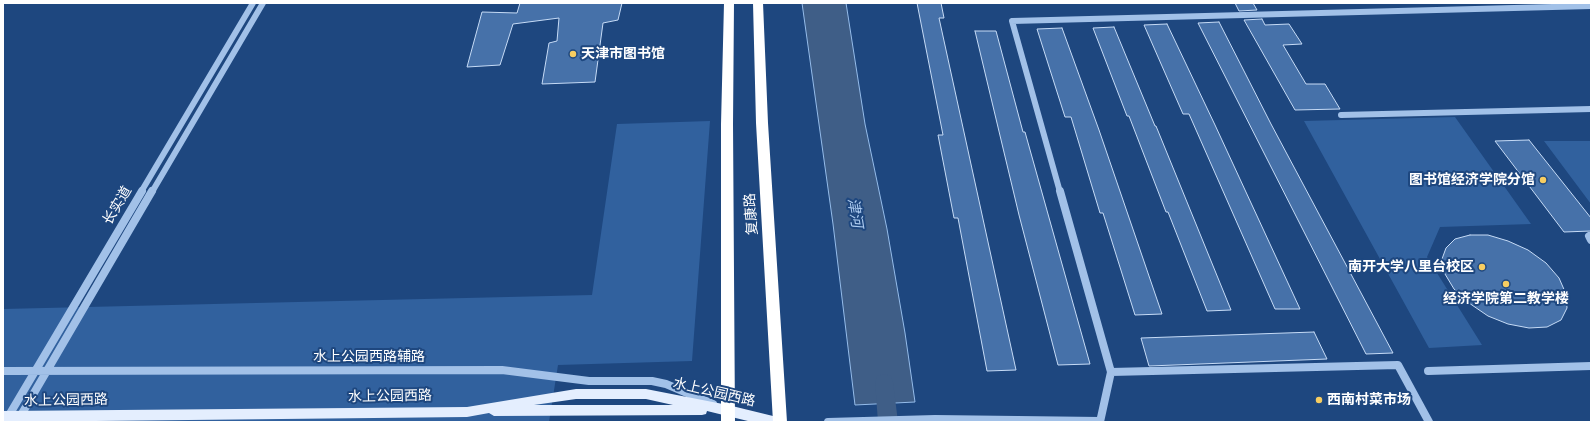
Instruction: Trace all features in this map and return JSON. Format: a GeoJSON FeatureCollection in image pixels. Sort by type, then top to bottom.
{"type":"FeatureCollection","features":[{"type":"Feature","properties":{"kind":"highway","name":"复康路"},"geometry":{"type":"LineString","coordinates":[[728,416],[727,124],[729,3]]}},
{"type":"Feature","properties":{"kind":"highway","name":"复康路"},"geometry":{"type":"LineString","coordinates":[[758,3],[762,123],[780,422]]}},
{"type":"Feature","properties":{"kind":"main road","name":"水上公园西路"},"geometry":{"type":"LineString","coordinates":[[11,419],[467,412],[576,394],[646,394],[728,416],[772,422]]}},
{"type":"Feature","properties":{"kind":"main road"},"geometry":{"type":"LineString","coordinates":[[467,412],[678,409],[728,416]]}},
{"type":"Feature","properties":{"kind":"street","name":"长实道"},"geometry":{"type":"LineString","coordinates":[[11,419],[35,370],[253,3]]}},
{"type":"Feature","properties":{"kind":"street","name":"长实道"},"geometry":{"type":"LineString","coordinates":[[11,419],[47,370],[263,3]]}},
{"type":"Feature","properties":{"kind":"street"},"geometry":{"type":"LineString","coordinates":[[828,422],[934,419],[1100,422],[1111,372],[1012,20],[1586,5]]}},
{"type":"Feature","properties":{"kind":"street"},"geometry":{"type":"LineString","coordinates":[[1341,115],[1591,108]]}},
{"type":"Feature","properties":{"kind":"street"},"geometry":{"type":"LineString","coordinates":[[1111,372],[1398,365],[1428,422]]}},
{"type":"Feature","properties":{"kind":"street"},"geometry":{"type":"LineString","coordinates":[[1428,371],[1591,366]]}},
{"type":"Feature","properties":{"kind":"street","name":"水上公园西路辅路"},"geometry":{"type":"LineString","coordinates":[[3,371],[502,370],[590,381],[652,381],[666,384],[728,416]]}},
{"type":"Feature","properties":{"kind":"shaded area"},"geometry":{"type":"Polygon","coordinates":[[[1455,117],[1531,224],[1440,227],[1427,257],[1482,345],[1429,348],[1304,121],[1455,117]]]}},
{"type":"Feature","properties":{"kind":"shaded area"},"geometry":{"type":"Polygon","coordinates":[[[710,121],[692,361],[558,365],[549,422],[3,422],[3,309],[592,295],[617,124],[710,121]]]}},
{"type":"Feature","properties":{"kind":"shaded area"},"geometry":{"type":"Polygon","coordinates":[[[1544,141],[1591,141],[1591,204],[1544,141]]]}},
{"type":"Feature","properties":{"kind":"water"},"geometry":{"type":"Polygon","coordinates":[[[802,3],[846,3],[865,124],[887,229],[905,333],[915,402],[855,405],[833,224],[802,3]]]}},
{"type":"Feature","properties":{"kind":"building","name":"天津市图书馆"},"geometry":{"type":"Polygon","coordinates":[[[520,3],[622,3],[618,20],[603,23],[595,82],[542,84],[549,43],[557,41],[559,18],[513,24],[500,65],[467,67],[482,12],[517,13],[520,3]]]}},
{"type":"Feature","properties":{"kind":"building"},"geometry":{"type":"Polygon","coordinates":[[[917,3],[941,3],[944,18],[939,18],[1016,370],[987,371],[958,218],[954,218],[938,135],[943,135],[917,3]]]}},
{"type":"Feature","properties":{"kind":"building"},"geometry":{"type":"Polygon","coordinates":[[[1235,3],[1253,3],[1257,10],[1239,11],[1235,3]]]}},
{"type":"Feature","properties":{"kind":"building"},"geometry":{"type":"Polygon","coordinates":[[[1262,19],[1265,25],[1289,24],[1302,44],[1283,45],[1306,84],[1325,84],[1340,109],[1295,110],[1244,20],[1262,19]]]}},
{"type":"Feature","properties":{"kind":"building"},"geometry":{"type":"Polygon","coordinates":[[[1219,22],[1271,124],[1393,353],[1366,354],[1198,23],[1219,22]]]}},
{"type":"Feature","properties":{"kind":"building"},"geometry":{"type":"Polygon","coordinates":[[[1167,24],[1300,309],[1275,309],[1189,114],[1183,114],[1144,25],[1167,24]]]}},
{"type":"Feature","properties":{"kind":"building"},"geometry":{"type":"Polygon","coordinates":[[[1114,27],[1231,310],[1207,311],[1168,212],[1166,212],[1093,28],[1114,27]]]}},
{"type":"Feature","properties":{"kind":"building"},"geometry":{"type":"Polygon","coordinates":[[[1062,28],[1099,130],[1162,314],[1135,315],[1103,213],[1100,213],[1071,117],[1065,117],[1037,29],[1062,28]]]}},
{"type":"Feature","properties":{"kind":"building"},"geometry":{"type":"Polygon","coordinates":[[[975,31],[996,31],[1023,132],[1025,132],[1090,364],[1058,365],[1019,215],[975,31]]]}},
{"type":"Feature","properties":{"kind":"building","name":"图书馆经济学院分馆"},"geometry":{"type":"Polygon","coordinates":[[[1529,140],[1591,218],[1591,231],[1564,232],[1495,141],[1529,140]]]}},
{"type":"Feature","properties":{"kind":"building","name":"经济学院第二教学楼"},"geometry":{"type":"Polygon","coordinates":[[[1470,235],[1488,235],[1508,241],[1528,250],[1546,263],[1559,278],[1566,294],[1567,308],[1561,320],[1547,327],[1529,328],[1508,324],[1488,316],[1469,303],[1454,289],[1445,274],[1442,259],[1446,248],[1455,239],[1470,235]]]}},
{"type":"Feature","properties":{"kind":"building"},"geometry":{"type":"Polygon","coordinates":[[[1314,332],[1327,359],[1149,366],[1141,338],[1314,332]]]}},
{"type":"Feature","properties":{"kind":"waterway","name":"津河"},"geometry":{"type":"LineString","coordinates":[[884,382],[888,422]]}},
{"type":"Feature","properties":{"kind":"place","name":"天津市图书馆"},"geometry":{"type":"Point","coordinates":[573,54]}},
{"type":"Feature","properties":{"kind":"place","name":"图书馆经济学院分馆"},"geometry":{"type":"Point","coordinates":[1543,180]}},
{"type":"Feature","properties":{"kind":"place","name":"南开大学八里台校区"},"geometry":{"type":"Point","coordinates":[1482,267]}},
{"type":"Feature","properties":{"kind":"place","name":"经济学院第二教学楼"},"geometry":{"type":"Point","coordinates":[1506,284]}},
{"type":"Feature","properties":{"kind":"place","name":"西南村菜市场"},"geometry":{"type":"Point","coordinates":[1319,400]}}]}
